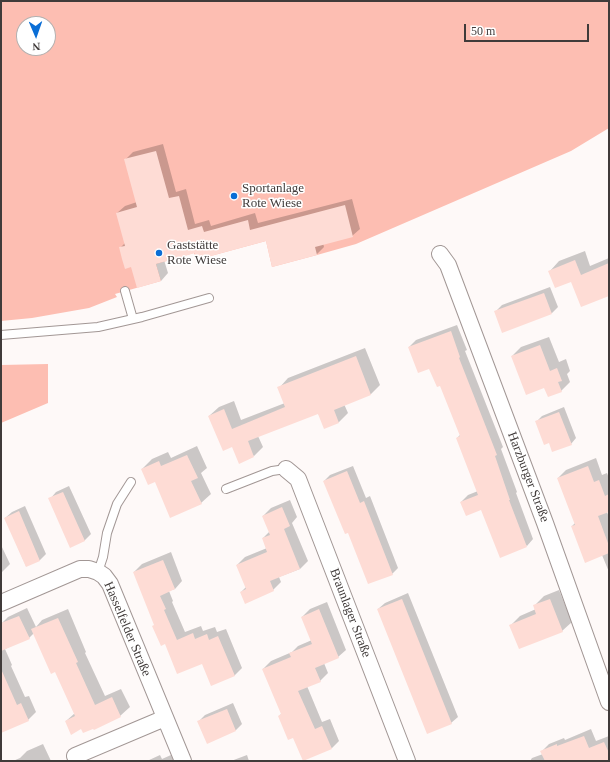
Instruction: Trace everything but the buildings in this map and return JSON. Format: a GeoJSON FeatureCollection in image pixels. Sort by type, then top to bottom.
{"type":"FeatureCollection","features":[{"type":"Feature","properties":{"kind":"street","name":"Harzburger Straße"},"geometry":{"type":"LineString","coordinates":[[440,254],[448,265],[545,523],[609,702]]}},
{"type":"Feature","properties":{"kind":"street","name":"Braunlager Straße"},"geometry":{"type":"LineString","coordinates":[[286,469],[298,479],[407,761]]}},
{"type":"Feature","properties":{"kind":"street","name":"Hasselfelder Straße"},"geometry":{"type":"LineString","coordinates":[[1,603],[80,569],[89,569],[104,576],[110,584],[183,761]]}},
{"type":"Feature","properties":{"kind":"street"},"geometry":{"type":"LineString","coordinates":[[75,756],[165,718]]}},
{"type":"Feature","properties":{"kind":"lane"},"geometry":{"type":"LineString","coordinates":[[125,291],[133,319]]}},
{"type":"Feature","properties":{"kind":"lane"},"geometry":{"type":"LineString","coordinates":[[1,335],[98,328],[209,298]]}},
{"type":"Feature","properties":{"kind":"lane"},"geometry":{"type":"LineString","coordinates":[[226,489],[272,471],[286,469]]}},
{"type":"Feature","properties":{"kind":"lane"},"geometry":{"type":"LineString","coordinates":[[98,572],[103,557],[107,533],[117,504],[131,482]]}},
{"type":"Feature","properties":{"kind":"shaded area","name":"Sportanlage Rote Wiese"},"geometry":{"type":"Polygon","coordinates":[[[1,1],[609,1],[609,128],[571,151],[356,244],[272,267],[266,241],[196,260],[194,253],[156,264],[161,281],[115,294],[117,297],[89,308],[32,318],[1,321],[1,1]]]}},
{"type":"Feature","properties":{"kind":"shaded area"},"geometry":{"type":"Polygon","coordinates":[[[48,364],[48,403],[1,423],[1,365],[48,364]]]}},
{"type":"Feature","properties":{"kind":"place","name":"Sportanlage Rote Wiese"},"geometry":{"type":"Point","coordinates":[234,196]}},
{"type":"Feature","properties":{"kind":"place","name":"Gaststätte Rote Wiese"},"geometry":{"type":"Point","coordinates":[159,253]}}]}
